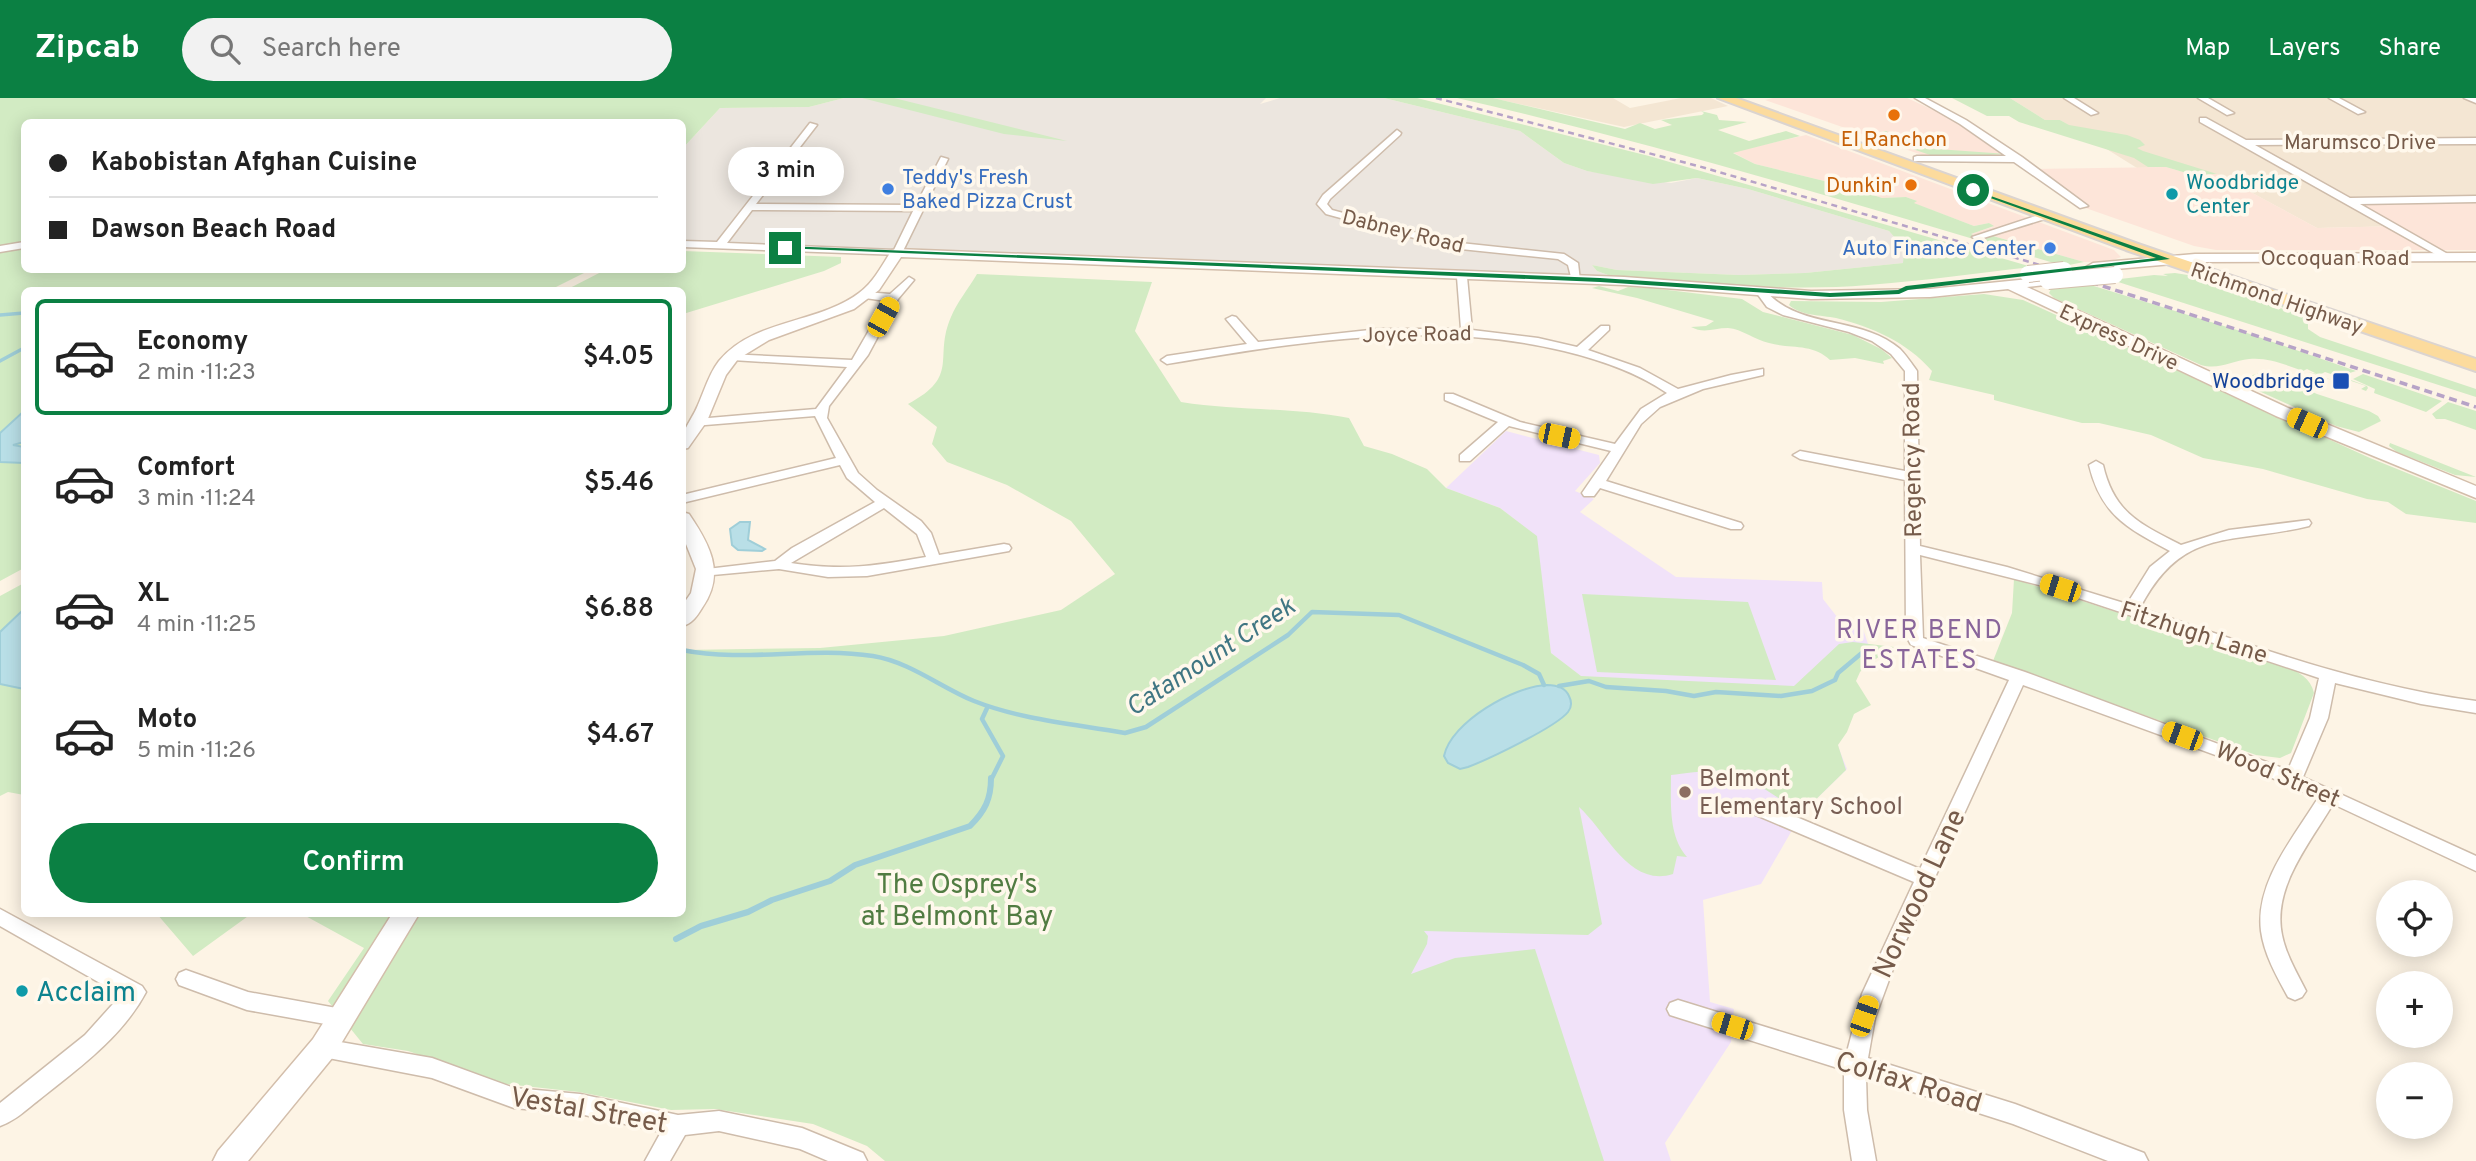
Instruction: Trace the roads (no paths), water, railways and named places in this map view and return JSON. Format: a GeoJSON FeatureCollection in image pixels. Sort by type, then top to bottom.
{"type":"FeatureCollection","features":[{"type":"Feature","properties":{"kind":"main road","name":"Richmond Highway"},"geometry":{"type":"LineString","coordinates":[[1724,98],[2166,259],[2226,269],[2476,351]]}},
{"type":"Feature","properties":{"kind":"main road","name":"Richmond Highway"},"geometry":{"type":"LineString","coordinates":[[1746,98],[2476,365]]}},
{"type":"Feature","properties":{"kind":"street"},"geometry":{"type":"LineString","coordinates":[[1919,98],[1963,122],[2083,205]]}},
{"type":"Feature","properties":{"kind":"street"},"geometry":{"type":"LineString","coordinates":[[2068,98],[2094,113]]}},
{"type":"Feature","properties":{"kind":"street"},"geometry":{"type":"LineString","coordinates":[[2202,98],[2230,113]]}},
{"type":"Feature","properties":{"kind":"street"},"geometry":{"type":"LineString","coordinates":[[2333,98],[2361,111]]}},
{"type":"Feature","properties":{"kind":"street"},"geometry":{"type":"LineString","coordinates":[[2468,98],[2476,101]]}},
{"type":"Feature","properties":{"kind":"street"},"geometry":{"type":"LineString","coordinates":[[2203,120],[2448,257]]}},
{"type":"Feature","properties":{"kind":"street"},"geometry":{"type":"LineString","coordinates":[[719,246],[813,125]]}},
{"type":"Feature","properties":{"kind":"street","name":"Dabney Road"},"geometry":{"type":"LineString","coordinates":[[1397,133],[1326,197],[1322,204],[1325,210],[1336,216],[1440,243],[1560,256],[1573,263],[1576,279]]}},
{"type":"Feature","properties":{"kind":"street","name":"Marumsco Drive"},"geometry":{"type":"LineString","coordinates":[[2243,143],[2476,141]]}},
{"type":"Feature","properties":{"kind":"street"},"geometry":{"type":"LineString","coordinates":[[686,438],[697,422],[717,374],[732,356],[763,337],[832,313],[866,295],[897,253],[944,159]]}},
{"type":"Feature","properties":{"kind":"street"},"geometry":{"type":"LineString","coordinates":[[1917,159],[2019,159]]}},
{"type":"Feature","properties":{"kind":"street"},"geometry":{"type":"LineString","coordinates":[[1964,166],[1982,160]]}},
{"type":"Feature","properties":{"kind":"street"},"geometry":{"type":"LineString","coordinates":[[2347,201],[2476,200]]}},
{"type":"Feature","properties":{"kind":"street"},"geometry":{"type":"LineString","coordinates":[[749,207],[920,208]]}},
{"type":"Feature","properties":{"kind":"street"},"geometry":{"type":"LineString","coordinates":[[1978,237],[2045,216]]}},
{"type":"Feature","properties":{"kind":"street"},"geometry":{"type":"LineString","coordinates":[[686,244],[1576,279],[1830,295],[1930,293],[2003,282],[2028,274],[2166,259]]}},
{"type":"Feature","properties":{"kind":"street"},"geometry":{"type":"LineString","coordinates":[[0,248],[21,245]]}},
{"type":"Feature","properties":{"kind":"street","name":"Occoquan Road"},"geometry":{"type":"LineString","coordinates":[[2003,282],[2115,275],[2195,264],[2476,257]]}},
{"type":"Feature","properties":{"kind":"street","name":"Occoquan Road"},"geometry":{"type":"LineString","coordinates":[[2226,269],[2476,267]]}},
{"type":"Feature","properties":{"kind":"street"},"geometry":{"type":"LineString","coordinates":[[1462,276],[1466,332]]}},
{"type":"Feature","properties":{"kind":"street"},"geometry":{"type":"LineString","coordinates":[[909,280],[893,298],[855,364],[822,412],[822,423],[842,460],[861,485],[924,533],[934,561]]}},
{"type":"Feature","properties":{"kind":"street","name":"Express Drive"},"geometry":{"type":"LineString","coordinates":[[2003,282],[2282,412],[2476,493]]}},
{"type":"Feature","properties":{"kind":"street","name":"Regency Road"},"geometry":{"type":"LineString","coordinates":[[1761,292],[1766,302],[1777,310],[1864,333],[1894,350],[1907,363],[1913,378],[1914,636],[1917,641]]}},
{"type":"Feature","properties":{"kind":"street"},"geometry":{"type":"LineString","coordinates":[[866,295],[893,298]]}},
{"type":"Feature","properties":{"kind":"street"},"geometry":{"type":"LineString","coordinates":[[1232,319],[1254,345]]}},
{"type":"Feature","properties":{"kind":"street"},"geometry":{"type":"LineString","coordinates":[[1580,351],[1605,328]]}},
{"type":"Feature","properties":{"kind":"street","name":"Joyce Road"},"geometry":{"type":"LineString","coordinates":[[1167,360],[1254,345],[1380,332],[1466,332],[1511,336],[1580,351],[1642,373],[1677,394]]}},
{"type":"Feature","properties":{"kind":"street"},"geometry":{"type":"LineString","coordinates":[[732,356],[855,364]]}},
{"type":"Feature","properties":{"kind":"street"},"geometry":{"type":"LineString","coordinates":[[1736,526],[1593,488],[1646,411],[1677,394],[1759,373]]}},
{"type":"Feature","properties":{"kind":"street"},"geometry":{"type":"LineString","coordinates":[[1449,397],[1506,422],[1620,449]]}},
{"type":"Feature","properties":{"kind":"street"},"geometry":{"type":"LineString","coordinates":[[697,422],[822,412]]}},
{"type":"Feature","properties":{"kind":"street"},"geometry":{"type":"LineString","coordinates":[[1465,458],[1506,422]]}},
{"type":"Feature","properties":{"kind":"street"},"geometry":{"type":"LineString","coordinates":[[1800,455],[1913,477]]}},
{"type":"Feature","properties":{"kind":"street"},"geometry":{"type":"LineString","coordinates":[[686,498],[842,460]]}},
{"type":"Feature","properties":{"kind":"street"},"geometry":{"type":"LineString","coordinates":[[2096,465],[2108,504],[2133,524],[2182,551]]}},
{"type":"Feature","properties":{"kind":"street"},"geometry":{"type":"LineString","coordinates":[[779,565],[797,551],[885,502]]}},
{"type":"Feature","properties":{"kind":"street"},"geometry":{"type":"LineString","coordinates":[[2131,611],[2160,566],[2182,551],[2217,537],[2304,523]]}},
{"type":"Feature","properties":{"kind":"street"},"geometry":{"type":"LineString","coordinates":[[686,524],[704,551],[707,573],[697,601],[686,615]]}},
{"type":"Feature","properties":{"kind":"street"},"geometry":{"type":"LineString","coordinates":[[707,573],[779,565],[808,571],[850,573],[1004,548]]}},
{"type":"Feature","properties":{"kind":"street","name":"Fitzhugh Lane"},"geometry":{"type":"LineString","coordinates":[[1913,549],[1996,568],[2328,676],[2420,699],[2476,707]]}},
{"type":"Feature","properties":{"kind":"street","name":"Wood Street"},"geometry":{"type":"LineString","coordinates":[[1917,641],[2019,676],[2293,779],[2476,864]]}},
{"type":"Feature","properties":{"kind":"street","name":"Norwood Lane"},"geometry":{"type":"LineString","coordinates":[[1864,1161],[1857,1126],[1854,1064],[1864,1016],[2019,676]]}},
{"type":"Feature","properties":{"kind":"street"},"geometry":{"type":"LineString","coordinates":[[2293,779],[2319,718],[2328,676]]}},
{"type":"Feature","properties":{"kind":"street"},"geometry":{"type":"LineString","coordinates":[[2294,991],[2274,944],[2269,909],[2274,890],[2329,795]]}},
{"type":"Feature","properties":{"kind":"street"},"geometry":{"type":"LineString","coordinates":[[1755,807],[1925,879]]}},
{"type":"Feature","properties":{"kind":"street"},"geometry":{"type":"LineString","coordinates":[[0,917],[135,992],[127,1007],[56,1072],[0,1116]]}},
{"type":"Feature","properties":{"kind":"street"},"geometry":{"type":"LineString","coordinates":[[229,1161],[323,1048],[404,917]]}},
{"type":"Feature","properties":{"kind":"street"},"geometry":{"type":"LineString","coordinates":[[186,979],[247,1001],[342,1018]]}},
{"type":"Feature","properties":{"kind":"street","name":"Colfax Road"},"geometry":{"type":"LineString","coordinates":[[1678,1009],[2056,1128],[2136,1161]]}},
{"type":"Feature","properties":{"kind":"street","name":"Vestal Street"},"geometry":{"type":"LineString","coordinates":[[323,1048],[432,1068],[499,1095],[572,1102],[678,1125],[719,1121],[802,1139],[855,1161]]}},
{"type":"Feature","properties":{"kind":"street"},"geometry":{"type":"LineString","coordinates":[[657,1161],[678,1125]]}},
{"type":"Feature","properties":{"kind":"water"},"geometry":{"type":"Polygon","coordinates":[[[21,414],[21,443],[13,445],[21,446],[21,463],[0,462],[0,433],[21,414]]]}},
{"type":"Feature","properties":{"kind":"water"},"geometry":{"type":"Polygon","coordinates":[[[740,522],[750,522],[748,540],[765,549],[762,551],[738,550],[732,545],[730,529],[740,522]]]}},
{"type":"Feature","properties":{"kind":"water"},"geometry":{"type":"Polygon","coordinates":[[[21,612],[21,688],[0,684],[0,632],[21,612]]]}},
{"type":"Feature","properties":{"kind":"water"},"geometry":{"type":"Polygon","coordinates":[[[1547,685],[1563,689],[1570,698],[1570,708],[1561,718],[1521,742],[1468,767],[1460,769],[1448,763],[1444,756],[1449,743],[1471,719],[1502,699],[1533,687],[1547,685]]]}},
{"type":"Feature","properties":{"kind":"waterway","name":"Catamount Creek"},"geometry":{"type":"LineString","coordinates":[[0,315],[21,313]]}},
{"type":"Feature","properties":{"kind":"waterway"},"geometry":{"type":"LineString","coordinates":[[0,361],[21,350]]}},
{"type":"Feature","properties":{"kind":"waterway","name":"Catamount Creek"},"geometry":{"type":"LineString","coordinates":[[686,651],[730,655],[849,653],[873,656],[900,664],[961,695],[992,707],[1030,717],[1125,733],[1146,727],[1288,635],[1312,612],[1399,615],[1523,665],[1539,674],[1544,685]]}},
{"type":"Feature","properties":{"kind":"waterway"},"geometry":{"type":"LineString","coordinates":[[1559,686],[1589,681],[1606,687],[1666,691],[1694,696],[1716,692],[1781,696],[1812,691],[1835,680],[1838,673],[1863,652]]}},
{"type":"Feature","properties":{"kind":"waterway"},"geometry":{"type":"LineString","coordinates":[[988,706],[982,719],[1003,756],[991,780]]}},
{"type":"Feature","properties":{"kind":"waterway"},"geometry":{"type":"LineString","coordinates":[[676,939],[701,926],[748,912],[772,900],[830,881],[855,865],[970,826],[986,804],[991,778]]}},
{"type":"Feature","properties":{"kind":"railway"},"geometry":{"type":"LineString","coordinates":[[1436,98],[1698,166],[2047,267]]}},
{"type":"Feature","properties":{"kind":"railway"},"geometry":{"type":"LineString","coordinates":[[2041,266],[2476,407]]}},
{"type":"Feature","properties":{"kind":"place","name":"El Ranchon"},"geometry":{"type":"Point","coordinates":[1894,115]}},
{"type":"Feature","properties":{"kind":"place","name":"Dunkin'"},"geometry":{"type":"Point","coordinates":[1911,185]}},
{"type":"Feature","properties":{"kind":"place","name":"Teddy's Fresh Baked Pizza Crust"},"geometry":{"type":"Point","coordinates":[888,189]}},
{"type":"Feature","properties":{"kind":"place","name":"Woodbridge Center"},"geometry":{"type":"Point","coordinates":[2172,194]}},
{"type":"Feature","properties":{"kind":"place","name":"Auto Finance Center"},"geometry":{"type":"Point","coordinates":[2050,248]}},
{"type":"Feature","properties":{"kind":"place","name":"Woodbridge"},"geometry":{"type":"Point","coordinates":[2341,381]}},
{"type":"Feature","properties":{"kind":"place","name":"Belmont Elementary School"},"geometry":{"type":"Point","coordinates":[1685,792]}},
{"type":"Feature","properties":{"kind":"place","name":"Acclaim"},"geometry":{"type":"Point","coordinates":[22,991]}},
{"type":"Feature","properties":{"kind":"district","name":"RIVER BEND ESTATES"},"geometry":{"type":"Point","coordinates":[1920,644]}},
{"type":"Feature","properties":{"kind":"park label","name":"The Osprey's at Belmont Bay"},"geometry":{"type":"Point","coordinates":[957,899]}}]}
